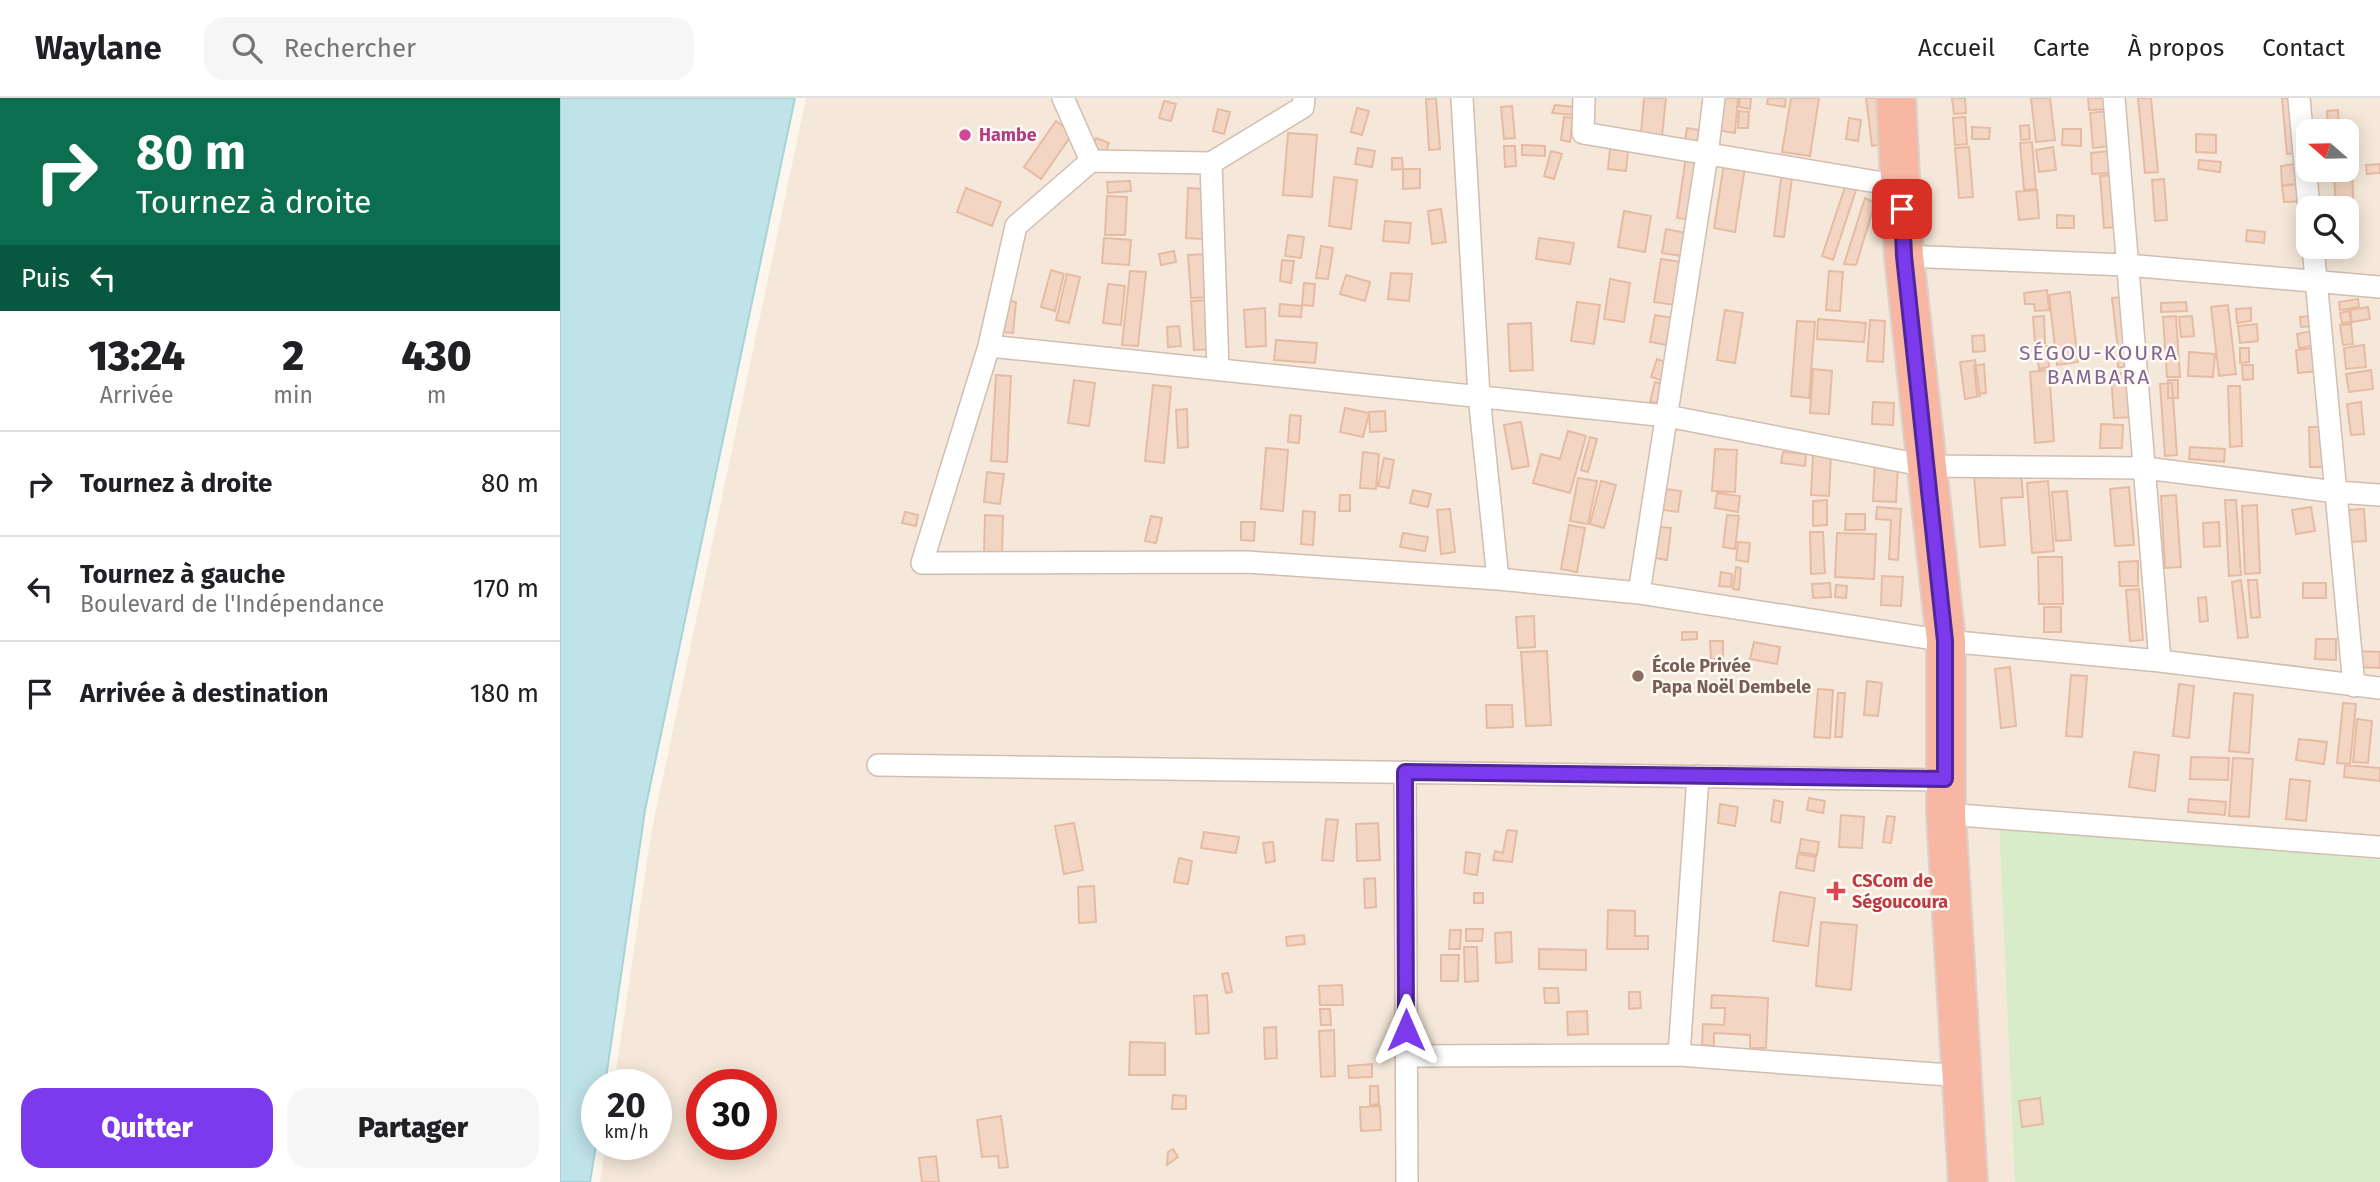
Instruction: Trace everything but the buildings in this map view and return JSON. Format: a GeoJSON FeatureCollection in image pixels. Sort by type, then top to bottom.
{"type":"FeatureCollection","features":[{"type":"Feature","properties":{"kind":"highway"},"geometry":{"type":"LineString","coordinates":[[1896,98],[1904,256],[1945,641],[1945,797],[1968,1182]]}},
{"type":"Feature","properties":{"kind":"street"},"geometry":{"type":"LineString","coordinates":[[1063,98],[1091,161]]}},
{"type":"Feature","properties":{"kind":"street"},"geometry":{"type":"LineString","coordinates":[[1304,98],[1303,107],[1210,163],[1091,161],[1016,226],[989,346],[922,563],[1247,562],[1498,579],[1639,593],[1945,641],[2160,661],[2354,687],[2380,688]]}},
{"type":"Feature","properties":{"kind":"street"},"geometry":{"type":"LineString","coordinates":[[1462,98],[1479,396],[1498,579]]}},
{"type":"Feature","properties":{"kind":"street"},"geometry":{"type":"LineString","coordinates":[[1584,98],[1583,133],[1901,186]]}},
{"type":"Feature","properties":{"kind":"street"},"geometry":{"type":"LineString","coordinates":[[1639,593],[1714,98]]}},
{"type":"Feature","properties":{"kind":"street"},"geometry":{"type":"LineString","coordinates":[[2114,98],[2160,661]]}},
{"type":"Feature","properties":{"kind":"street"},"geometry":{"type":"LineString","coordinates":[[2300,98],[2308,196]]}},
{"type":"Feature","properties":{"kind":"street"},"geometry":{"type":"LineString","coordinates":[[1210,163],[1218,369]]}},
{"type":"Feature","properties":{"kind":"street"},"geometry":{"type":"LineString","coordinates":[[1904,256],[2127,265],[2380,287]]}},
{"type":"Feature","properties":{"kind":"street"},"geometry":{"type":"LineString","coordinates":[[2314,259],[2354,687]]}},
{"type":"Feature","properties":{"kind":"street"},"geometry":{"type":"LineString","coordinates":[[989,346],[1667,416],[1927,466],[2145,468],[2380,495]]}},
{"type":"Feature","properties":{"kind":"street"},"geometry":{"type":"LineString","coordinates":[[878,765],[1698,776],[1945,797],[2380,847]]}},
{"type":"Feature","properties":{"kind":"street"},"geometry":{"type":"LineString","coordinates":[[1405,772],[1407,1182]]}},
{"type":"Feature","properties":{"kind":"street"},"geometry":{"type":"LineString","coordinates":[[1679,1055],[1698,776]]}},
{"type":"Feature","properties":{"kind":"street"},"geometry":{"type":"LineString","coordinates":[[1406,1056],[1679,1055],[1962,1076]]}},
{"type":"Feature","properties":{"kind":"shaded area"},"geometry":{"type":"Polygon","coordinates":[[[806,98],[2380,98],[2380,1182],[600,1182],[603,1160],[672,1160],[672,1069],[616,1069],[651,834],[806,98]]]}},
{"type":"Feature","properties":{"kind":"green space"},"geometry":{"type":"Polygon","coordinates":[[[1999,823],[2380,860],[2380,1182],[2015,1182],[1999,823]]]}},
{"type":"Feature","properties":{"kind":"water"},"geometry":{"type":"Polygon","coordinates":[[[560,98],[795,98],[645,810],[607,1069],[581,1069],[581,1160],[594,1160],[590,1182],[560,1182],[560,98]]]}},
{"type":"Feature","properties":{"kind":"place","name":"Hambe"},"geometry":{"type":"Point","coordinates":[965,135]}},
{"type":"Feature","properties":{"kind":"place","name":"École Privée Papa Noël Dembele"},"geometry":{"type":"Point","coordinates":[1638,676]}},
{"type":"Feature","properties":{"kind":"place","name":"CSCom de Ségoucoura"},"geometry":{"type":"Point","coordinates":[1836,891]}},
{"type":"Feature","properties":{"kind":"district","name":"SÉGOU-KOURA BAMBARA"},"geometry":{"type":"Point","coordinates":[2099,365]}},
{"type":"Feature","properties":{"kind":"route"},"geometry":{"type":"LineString","coordinates":[[1406,1030],[1405,772],[1945,779],[1945,641],[1904,256],[1902,209]]}}]}
